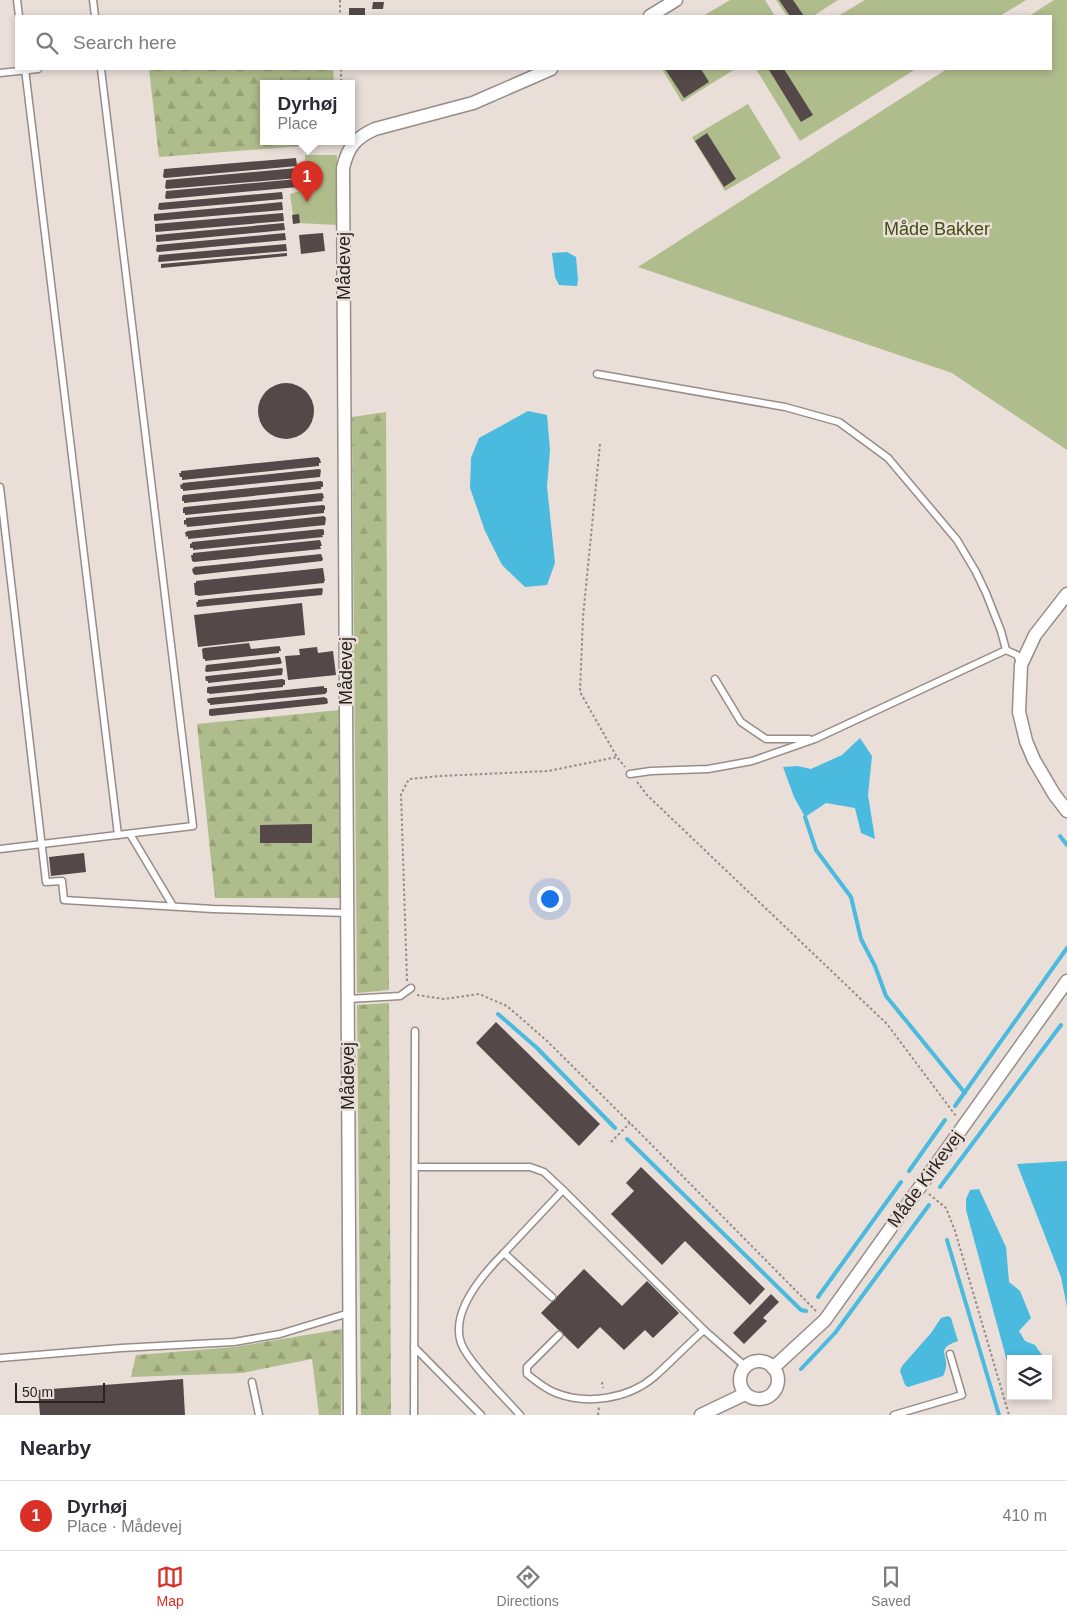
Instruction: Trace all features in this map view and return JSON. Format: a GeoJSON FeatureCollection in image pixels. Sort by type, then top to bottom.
{"type":"FeatureCollection","features":[{"type":"Feature","properties":{"kind":"street"},"geometry":{"type":"LineString","coordinates":[[652,15],[676,0]]}},
{"type":"Feature","properties":{"kind":"street","name":"Mådevej"},"geometry":{"type":"LineString","coordinates":[[355,142],[363,135],[375,129],[473,103],[549,70]]}},
{"type":"Feature","properties":{"kind":"street","name":"Mådevej"},"geometry":{"type":"LineString","coordinates":[[350,1415],[344,168],[346,155],[352,145]]}},
{"type":"Feature","properties":{"kind":"street"},"geometry":{"type":"LineString","coordinates":[[1067,594],[1035,635],[1021,665],[1019,712],[1026,741],[1044,777],[1067,811]]}},
{"type":"Feature","properties":{"kind":"street","name":"Måde Kirkevej"},"geometry":{"type":"LineString","coordinates":[[773,1368],[825,1320],[1067,981]]}},
{"type":"Feature","properties":{"kind":"street"},"geometry":{"type":"LineString","coordinates":[[762,1362],[773,1368],[778,1380],[774,1392],[763,1399],[757,1399],[745,1394],[740,1380],[741,1373],[746,1367],[751,1363],[762,1362]]}},
{"type":"Feature","properties":{"kind":"street"},"geometry":{"type":"LineString","coordinates":[[701,1415],[745,1394]]}},
{"type":"Feature","properties":{"kind":"lane"},"geometry":{"type":"LineString","coordinates":[[17,0],[19,15]]}},
{"type":"Feature","properties":{"kind":"lane"},"geometry":{"type":"LineString","coordinates":[[93,0],[95,15]]}},
{"type":"Feature","properties":{"kind":"lane"},"geometry":{"type":"LineString","coordinates":[[0,73],[19,70]]}},
{"type":"Feature","properties":{"kind":"lane"},"geometry":{"type":"LineString","coordinates":[[25,70],[118,835]]}},
{"type":"Feature","properties":{"kind":"lane"},"geometry":{"type":"LineString","coordinates":[[0,850],[193,826],[101,70]]}},
{"type":"Feature","properties":{"kind":"lane"},"geometry":{"type":"LineString","coordinates":[[597,374],[785,407],[840,422],[888,458],[957,540],[986,593],[1001,631],[1006,650]]}},
{"type":"Feature","properties":{"kind":"lane"},"geometry":{"type":"LineString","coordinates":[[0,487],[46,882],[62,881],[64,900],[213,909],[348,913]]}},
{"type":"Feature","properties":{"kind":"lane"},"geometry":{"type":"LineString","coordinates":[[630,774],[651,771],[708,769],[752,761],[815,738],[1006,650],[1017,655],[1021,665]]}},
{"type":"Feature","properties":{"kind":"lane"},"geometry":{"type":"LineString","coordinates":[[715,679],[741,722],[766,739],[815,738]]}},
{"type":"Feature","properties":{"kind":"lane"},"geometry":{"type":"LineString","coordinates":[[130,834],[173,906]]}},
{"type":"Feature","properties":{"kind":"lane"},"geometry":{"type":"LineString","coordinates":[[348,999],[400,996],[411,988]]}},
{"type":"Feature","properties":{"kind":"lane"},"geometry":{"type":"LineString","coordinates":[[414,1415],[415,1031]]}},
{"type":"Feature","properties":{"kind":"lane"},"geometry":{"type":"LineString","coordinates":[[414,1167],[530,1167],[544,1172],[704,1330],[746,1367]]}},
{"type":"Feature","properties":{"kind":"lane"},"geometry":{"type":"LineString","coordinates":[[520,1415],[472,1361],[462,1344],[458,1328],[462,1310],[484,1273],[563,1190]]}},
{"type":"Feature","properties":{"kind":"lane"},"geometry":{"type":"LineString","coordinates":[[504,1253],[552,1297]]}},
{"type":"Feature","properties":{"kind":"lane"},"geometry":{"type":"LineString","coordinates":[[0,1358],[121,1348],[234,1342],[280,1334],[349,1313]]}},
{"type":"Feature","properties":{"kind":"lane"},"geometry":{"type":"LineString","coordinates":[[559,1335],[528,1367],[527,1374],[554,1393],[572,1398],[601,1399],[637,1388],[653,1378],[704,1330]]}},
{"type":"Feature","properties":{"kind":"lane"},"geometry":{"type":"LineString","coordinates":[[414,1347],[481,1415]]}},
{"type":"Feature","properties":{"kind":"lane"},"geometry":{"type":"LineString","coordinates":[[897,1415],[962,1395],[950,1354]]}},
{"type":"Feature","properties":{"kind":"lane"},"geometry":{"type":"LineString","coordinates":[[252,1382],[259,1415]]}},
{"type":"Feature","properties":{"kind":"path"},"geometry":{"type":"LineString","coordinates":[[340,0],[340,15]]}},
{"type":"Feature","properties":{"kind":"path"},"geometry":{"type":"LineString","coordinates":[[600,444],[584,617],[580,692],[617,757],[647,795],[887,1024],[964,1125]]}},
{"type":"Feature","properties":{"kind":"path"},"geometry":{"type":"LineString","coordinates":[[617,757],[548,770],[409,779],[401,794],[407,980],[418,996],[444,999],[479,994],[507,1006],[547,1040],[825,1320]]}},
{"type":"Feature","properties":{"kind":"path"},"geometry":{"type":"LineString","coordinates":[[610,1142],[630,1123]]}},
{"type":"Feature","properties":{"kind":"path"},"geometry":{"type":"LineString","coordinates":[[920,1186],[946,1208],[956,1231],[1009,1415]]}},
{"type":"Feature","properties":{"kind":"path"},"geometry":{"type":"LineString","coordinates":[[602,1382],[603,1392]]}},
{"type":"Feature","properties":{"kind":"path"},"geometry":{"type":"LineString","coordinates":[[598,1408],[598,1415]]}},
{"type":"Feature","properties":{"kind":"green space"},"geometry":{"type":"Polygon","coordinates":[[[730,0],[765,0],[774,15],[705,15],[730,0]]]}},
{"type":"Feature","properties":{"kind":"green space"},"geometry":{"type":"Polygon","coordinates":[[[776,0],[838,0],[815,15],[786,15],[776,0]]]}},
{"type":"Feature","properties":{"kind":"green space"},"geometry":{"type":"Polygon","coordinates":[[[865,0],[1026,0],[1002,15],[840,15],[865,0]]]}},
{"type":"Feature","properties":{"kind":"green space","name":"Måde Bakker"},"geometry":{"type":"Polygon","coordinates":[[[1054,0],[1067,0],[1067,450],[952,373],[638,267],[945,70],[1052,70],[1052,15],[1031,15],[1054,0]]]}},
{"type":"Feature","properties":{"kind":"green space"},"geometry":{"type":"Polygon","coordinates":[[[149,70],[333,70],[334,80],[260,80],[260,145],[315,145],[159,157],[149,70]]]}},
{"type":"Feature","properties":{"kind":"green space"},"geometry":{"type":"Polygon","coordinates":[[[663,70],[733,70],[682,102],[663,70]]]}},
{"type":"Feature","properties":{"kind":"green space"},"geometry":{"type":"Polygon","coordinates":[[[757,70],[914,70],[800,141],[757,70]]]}},
{"type":"Feature","properties":{"kind":"green space"},"geometry":{"type":"Polygon","coordinates":[[[748,104],[781,158],[725,191],[692,137],[748,104]]]}},
{"type":"Feature","properties":{"kind":"green space"},"geometry":{"type":"Polygon","coordinates":[[[305,155],[337,155],[337,225],[299,223],[293,215],[290,194],[305,189],[305,155]]]}},
{"type":"Feature","properties":{"kind":"green space"},"geometry":{"type":"Polygon","coordinates":[[[386,412],[389,990],[357,993],[352,417],[386,412]]]}},
{"type":"Feature","properties":{"kind":"green space"},"geometry":{"type":"Polygon","coordinates":[[[339,710],[340,898],[215,898],[197,724],[339,710]]]}},
{"type":"Feature","properties":{"kind":"green space"},"geometry":{"type":"Polygon","coordinates":[[[389,1003],[391,1415],[361,1415],[357,1005],[389,1003]]]}},
{"type":"Feature","properties":{"kind":"green space"},"geometry":{"type":"Polygon","coordinates":[[[342,1329],[341,1415],[319,1415],[312,1359],[242,1373],[131,1377],[136,1355],[235,1347],[342,1329]]]}},
{"type":"Feature","properties":{"kind":"water"},"geometry":{"type":"Polygon","coordinates":[[[567,252],[576,257],[577,286],[559,285],[555,277],[552,253],[567,252]]]}},
{"type":"Feature","properties":{"kind":"water"},"geometry":{"type":"Polygon","coordinates":[[[528,411],[547,415],[550,450],[547,486],[555,563],[547,585],[525,587],[502,565],[485,531],[470,488],[471,458],[479,438],[528,411]]]}},
{"type":"Feature","properties":{"kind":"water"},"geometry":{"type":"Polygon","coordinates":[[[860,738],[872,756],[868,795],[875,839],[861,833],[855,808],[826,803],[805,817],[794,797],[783,767],[797,766],[811,769],[842,755],[860,738]]]}},
{"type":"Feature","properties":{"kind":"water"},"geometry":{"type":"Polygon","coordinates":[[[1067,1161],[1067,1307],[1061,1277],[1017,1164],[1067,1161]]]}},
{"type":"Feature","properties":{"kind":"water"},"geometry":{"type":"Polygon","coordinates":[[[979,1189],[1006,1247],[1009,1282],[1020,1291],[1031,1318],[1019,1331],[1025,1341],[1035,1345],[1042,1355],[1007,1355],[1007,1361],[966,1210],[966,1199],[970,1190],[979,1189]]]}},
{"type":"Feature","properties":{"kind":"water"},"geometry":{"type":"Polygon","coordinates":[[[948,1316],[951,1318],[958,1341],[950,1344],[944,1351],[946,1369],[943,1376],[908,1387],[905,1385],[900,1371],[902,1366],[931,1333],[941,1318],[948,1316]]]}},
{"type":"Feature","properties":{"kind":"building"},"geometry":{"type":"Polygon","coordinates":[[[779,0],[793,0],[803,15],[789,15],[779,0]]]}},
{"type":"Feature","properties":{"kind":"building"},"geometry":{"type":"Polygon","coordinates":[[[373,2],[384,2],[383,9],[372,9],[373,2]]]}},
{"type":"Feature","properties":{"kind":"building"},"geometry":{"type":"Polygon","coordinates":[[[349,8],[365,8],[365,15],[349,15],[349,8]]]}},
{"type":"Feature","properties":{"kind":"building"},"geometry":{"type":"Polygon","coordinates":[[[666,70],[702,70],[709,82],[684,98],[666,70]]]}},
{"type":"Feature","properties":{"kind":"building"},"geometry":{"type":"Polygon","coordinates":[[[769,70],[785,70],[813,115],[801,122],[769,70]]]}},
{"type":"Feature","properties":{"kind":"building"},"geometry":{"type":"Polygon","coordinates":[[[707,133],[736,179],[724,187],[695,141],[707,133]]]}},
{"type":"Feature","properties":{"kind":"building"},"geometry":{"type":"Polygon","coordinates":[[[296,158],[297,166],[163,177],[164,169],[296,158]]]}},
{"type":"Feature","properties":{"kind":"building"},"geometry":{"type":"Polygon","coordinates":[[[297,168],[298,178],[165,188],[166,180],[297,168]]]}},
{"type":"Feature","properties":{"kind":"building"},"geometry":{"type":"Polygon","coordinates":[[[297,179],[298,187],[165,198],[166,191],[297,179]]]}},
{"type":"Feature","properties":{"kind":"building"},"geometry":{"type":"Polygon","coordinates":[[[282,192],[283,199],[158,209],[159,203],[282,192]]]}},
{"type":"Feature","properties":{"kind":"building"},"geometry":{"type":"Polygon","coordinates":[[[282,202],[283,210],[154,220],[154,214],[282,202]]]}},
{"type":"Feature","properties":{"kind":"building"},"geometry":{"type":"Polygon","coordinates":[[[283,213],[284,221],[155,231],[155,224],[283,213]]]}},
{"type":"Feature","properties":{"kind":"building"},"geometry":{"type":"Polygon","coordinates":[[[299,214],[300,223],[293,224],[292,215],[299,214]]]}},
{"type":"Feature","properties":{"kind":"building"},"geometry":{"type":"Polygon","coordinates":[[[284,223],[285,230],[156,241],[156,235],[284,223]]]}},
{"type":"Feature","properties":{"kind":"building"},"geometry":{"type":"Polygon","coordinates":[[[285,233],[286,240],[156,251],[157,245],[285,233]]]}},
{"type":"Feature","properties":{"kind":"building"},"geometry":{"type":"Polygon","coordinates":[[[323,233],[325,251],[301,254],[299,235],[323,233]]]}},
{"type":"Feature","properties":{"kind":"building"},"geometry":{"type":"Polygon","coordinates":[[[286,244],[287,251],[158,261],[159,255],[286,244]]]}},
{"type":"Feature","properties":{"kind":"building"},"geometry":{"type":"Polygon","coordinates":[[[287,253],[287,256],[161,268],[161,264],[287,253]]]}},
{"type":"Feature","properties":{"kind":"building"},"geometry":{"type":"Polygon","coordinates":[[[286,383],[306,391],[314,411],[306,431],[286,439],[266,431],[258,411],[266,391],[286,383]]]}},
{"type":"Feature","properties":{"kind":"building"},"geometry":{"type":"Polygon","coordinates":[[[318,457],[321,463],[319,463],[319,466],[182,480],[179,473],[181,471],[318,457]]]}},
{"type":"Feature","properties":{"kind":"building"},"geometry":{"type":"Polygon","coordinates":[[[321,470],[320,477],[183,491],[180,485],[182,483],[321,470]]]}},
{"type":"Feature","properties":{"kind":"building"},"geometry":{"type":"Polygon","coordinates":[[[323,482],[323,487],[321,489],[184,503],[182,501],[183,495],[323,482]]]}},
{"type":"Feature","properties":{"kind":"building"},"geometry":{"type":"Polygon","coordinates":[[[322,493],[323,501],[185,515],[183,513],[183,508],[185,507],[322,493]]]}},
{"type":"Feature","properties":{"kind":"building"},"geometry":{"type":"Polygon","coordinates":[[[325,506],[324,513],[187,527],[186,524],[184,525],[186,518],[325,506]]]}},
{"type":"Feature","properties":{"kind":"building"},"geometry":{"type":"Polygon","coordinates":[[[324,516],[326,518],[325,525],[188,539],[185,532],[187,531],[324,516]]]}},
{"type":"Feature","properties":{"kind":"building"},"geometry":{"type":"Polygon","coordinates":[[[324,530],[323,537],[193,550],[193,548],[190,548],[192,542],[324,530]]]}},
{"type":"Feature","properties":{"kind":"building"},"geometry":{"type":"Polygon","coordinates":[[[320,540],[321,549],[194,562],[191,555],[193,553],[320,540]]]}},
{"type":"Feature","properties":{"kind":"building"},"geometry":{"type":"Polygon","coordinates":[[[321,554],[322,561],[195,575],[192,569],[194,567],[321,554]]]}},
{"type":"Feature","properties":{"kind":"building"},"geometry":{"type":"Polygon","coordinates":[[[323,568],[324,583],[195,595],[194,583],[196,581],[323,568]]]}},
{"type":"Feature","properties":{"kind":"building"},"geometry":{"type":"Polygon","coordinates":[[[323,589],[322,595],[197,607],[196,602],[198,600],[323,589]]]}},
{"type":"Feature","properties":{"kind":"building"},"geometry":{"type":"Polygon","coordinates":[[[302,603],[305,635],[198,647],[194,615],[302,603]]]}},
{"type":"Feature","properties":{"kind":"building"},"geometry":{"type":"Polygon","coordinates":[[[249,643],[251,649],[279,646],[281,651],[279,653],[205,661],[203,659],[202,649],[204,648],[249,643]]]}},
{"type":"Feature","properties":{"kind":"building"},"geometry":{"type":"Polygon","coordinates":[[[317,647],[318,653],[333,651],[336,675],[288,680],[285,656],[300,655],[299,649],[317,647]]]}},
{"type":"Feature","properties":{"kind":"building"},"geometry":{"type":"Polygon","coordinates":[[[280,657],[282,663],[280,664],[205,671],[206,665],[280,657]]]}},
{"type":"Feature","properties":{"kind":"building"},"geometry":{"type":"Polygon","coordinates":[[[283,669],[282,675],[208,683],[205,677],[207,676],[283,669]]]}},
{"type":"Feature","properties":{"kind":"building"},"geometry":{"type":"Polygon","coordinates":[[[285,680],[283,687],[207,693],[208,687],[285,680]]]}},
{"type":"Feature","properties":{"kind":"building"},"geometry":{"type":"Polygon","coordinates":[[[324,686],[324,688],[327,688],[325,694],[210,705],[207,699],[210,698],[324,686]]]}},
{"type":"Feature","properties":{"kind":"building"},"geometry":{"type":"Polygon","coordinates":[[[325,697],[328,703],[326,704],[209,715],[210,709],[325,697]]]}},
{"type":"Feature","properties":{"kind":"building"},"geometry":{"type":"Polygon","coordinates":[[[312,824],[312,843],[260,843],[260,825],[312,824]]]}},
{"type":"Feature","properties":{"kind":"building"},"geometry":{"type":"Polygon","coordinates":[[[84,853],[86,872],[51,876],[49,857],[84,853]]]}},
{"type":"Feature","properties":{"kind":"building"},"geometry":{"type":"Polygon","coordinates":[[[496,1022],[600,1124],[579,1146],[476,1043],[496,1022]]]}},
{"type":"Feature","properties":{"kind":"building"},"geometry":{"type":"Polygon","coordinates":[[[641,1167],[765,1289],[750,1305],[685,1241],[662,1265],[611,1214],[634,1191],[626,1183],[641,1167]]]}},
{"type":"Feature","properties":{"kind":"building"},"geometry":{"type":"Polygon","coordinates":[[[584,1269],[622,1306],[647,1281],[679,1313],[653,1338],[645,1330],[624,1350],[600,1327],[578,1349],[541,1313],[584,1269]]]}},
{"type":"Feature","properties":{"kind":"building"},"geometry":{"type":"Polygon","coordinates":[[[771,1294],[779,1302],[763,1318],[767,1321],[744,1344],[733,1333],[771,1294]]]}},
{"type":"Feature","properties":{"kind":"building"},"geometry":{"type":"Polygon","coordinates":[[[183,1379],[185,1415],[40,1415],[38,1390],[183,1379]]]}},
{"type":"Feature","properties":{"kind":"waterway"},"geometry":{"type":"LineString","coordinates":[[805,817],[816,850],[851,897],[861,939],[875,966],[886,996],[965,1093]]}},
{"type":"Feature","properties":{"kind":"waterway"},"geometry":{"type":"LineString","coordinates":[[1060,836],[1067,845]]}},
{"type":"Feature","properties":{"kind":"waterway"},"geometry":{"type":"LineString","coordinates":[[955,1106],[1067,948]]}},
{"type":"Feature","properties":{"kind":"waterway"},"geometry":{"type":"LineString","coordinates":[[498,1014],[537,1048],[615,1128]]}},
{"type":"Feature","properties":{"kind":"waterway"},"geometry":{"type":"LineString","coordinates":[[940,1187],[1061,1025]]}},
{"type":"Feature","properties":{"kind":"waterway"},"geometry":{"type":"LineString","coordinates":[[909,1171],[945,1120]]}},
{"type":"Feature","properties":{"kind":"waterway"},"geometry":{"type":"LineString","coordinates":[[627,1139],[801,1310],[806,1311]]}},
{"type":"Feature","properties":{"kind":"waterway"},"geometry":{"type":"LineString","coordinates":[[818,1297],[901,1182]]}},
{"type":"Feature","properties":{"kind":"waterway"},"geometry":{"type":"LineString","coordinates":[[801,1369],[835,1333],[929,1205]]}},
{"type":"Feature","properties":{"kind":"waterway"},"geometry":{"type":"LineString","coordinates":[[947,1240],[999,1415]]}},
{"type":"Feature","properties":{"kind":"place","name":"Dyrhøj"},"geometry":{"type":"Point","coordinates":[307,202]}}]}
